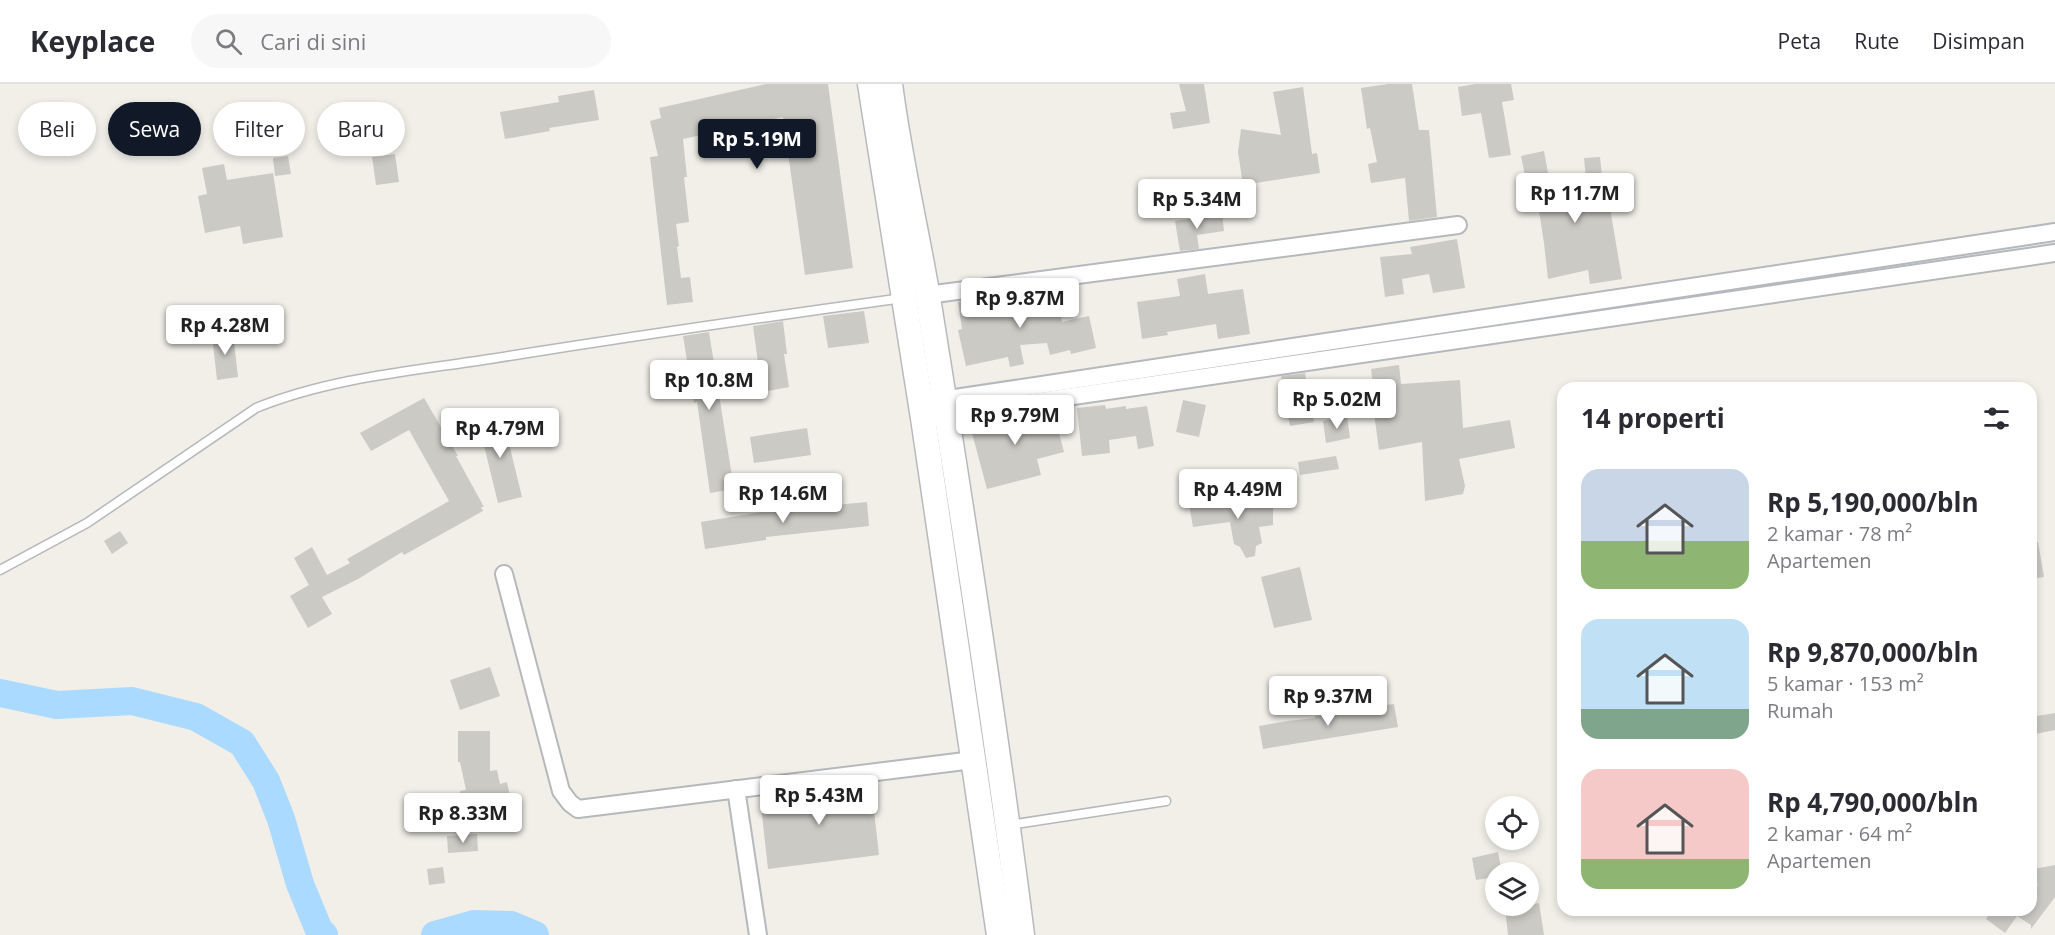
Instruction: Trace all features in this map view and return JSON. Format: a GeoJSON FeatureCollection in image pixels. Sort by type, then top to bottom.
{"type":"FeatureCollection","features":[{"type":"Feature","properties":{"kind":"street"},"geometry":{"type":"LineString","coordinates":[[870,84],[884,113],[927,295],[934,409],[974,760],[999,935]]}},
{"type":"Feature","properties":{"kind":"street"},"geometry":{"type":"LineString","coordinates":[[890,84],[884,113],[903,298],[934,409],[1008,825],[1022,935]]}},
{"type":"Feature","properties":{"kind":"street"},"geometry":{"type":"LineString","coordinates":[[927,295],[1458,225]]}},
{"type":"Feature","properties":{"kind":"street"},"geometry":{"type":"LineString","coordinates":[[934,409],[1501,324],[2055,232]]}},
{"type":"Feature","properties":{"kind":"street"},"geometry":{"type":"LineString","coordinates":[[1501,324],[2055,253]]}},
{"type":"Feature","properties":{"kind":"street"},"geometry":{"type":"LineString","coordinates":[[504,574],[561,791],[570,803],[578,808],[974,760]]}},
{"type":"Feature","properties":{"kind":"street"},"geometry":{"type":"LineString","coordinates":[[736,789],[758,935]]}},
{"type":"Feature","properties":{"kind":"lane"},"geometry":{"type":"LineString","coordinates":[[0,570],[87,523],[256,408],[287,396],[348,382],[674,329],[903,298]]}},
{"type":"Feature","properties":{"kind":"lane"},"geometry":{"type":"LineString","coordinates":[[1008,825],[1166,801]]}},
{"type":"Feature","properties":{"kind":"building"},"geometry":{"type":"Polygon","coordinates":[[[766,84],[828,84],[853,268],[805,275],[783,117],[683,139],[689,222],[676,224],[679,246],[677,247],[681,278],[690,277],[693,302],[667,305],[650,157],[658,156],[650,121],[661,118],[659,108],[766,84]]]}},
{"type":"Feature","properties":{"kind":"building"},"geometry":{"type":"Polygon","coordinates":[[[1179,84],[1204,84],[1210,123],[1173,129],[1170,113],[1186,111],[1179,84]]]}},
{"type":"Feature","properties":{"kind":"building"},"geometry":{"type":"Polygon","coordinates":[[[1388,84],[1412,84],[1419,130],[1429,130],[1437,217],[1409,221],[1405,178],[1371,183],[1368,164],[1377,162],[1370,128],[1367,129],[1361,88],[1388,84]]]}},
{"type":"Feature","properties":{"kind":"building"},"geometry":{"type":"Polygon","coordinates":[[[1475,84],[1511,84],[1514,100],[1502,102],[1511,155],[1489,158],[1481,113],[1462,116],[1458,87],[1475,84]]]}},
{"type":"Feature","properties":{"kind":"building"},"geometry":{"type":"Polygon","coordinates":[[[1303,87],[1312,154],[1317,153],[1320,173],[1243,185],[1238,152],[1241,129],[1281,135],[1273,92],[1303,87]]]}},
{"type":"Feature","properties":{"kind":"building"},"geometry":{"type":"Polygon","coordinates":[[[594,90],[599,120],[549,128],[550,131],[505,139],[500,112],[559,102],[558,96],[594,90]]]}},
{"type":"Feature","properties":{"kind":"building"},"geometry":{"type":"Polygon","coordinates":[[[1544,151],[1554,206],[1588,199],[1584,158],[1600,157],[1604,196],[1608,196],[1622,279],[1590,284],[1588,270],[1548,279],[1537,198],[1530,200],[1521,156],[1544,151]]]}},
{"type":"Feature","properties":{"kind":"building"},"geometry":{"type":"Polygon","coordinates":[[[288,156],[291,174],[275,176],[273,158],[288,156]]]}},
{"type":"Feature","properties":{"kind":"building"},"geometry":{"type":"Polygon","coordinates":[[[395,156],[399,182],[376,185],[372,157],[395,156]]]}},
{"type":"Feature","properties":{"kind":"building"},"geometry":{"type":"Polygon","coordinates":[[[224,164],[227,180],[273,173],[283,237],[243,244],[240,226],[205,233],[198,196],[207,194],[202,168],[224,164]]]}},
{"type":"Feature","properties":{"kind":"building"},"geometry":{"type":"Polygon","coordinates":[[[1222,214],[1224,231],[1197,235],[1199,249],[1180,251],[1175,221],[1222,214]]]}},
{"type":"Feature","properties":{"kind":"building"},"geometry":{"type":"Polygon","coordinates":[[[1457,239],[1465,288],[1433,293],[1429,274],[1402,279],[1404,294],[1385,297],[1380,257],[1412,254],[1410,247],[1457,239]]]}},
{"type":"Feature","properties":{"kind":"building"},"geometry":{"type":"Polygon","coordinates":[[[1205,274],[1208,294],[1243,289],[1250,334],[1218,339],[1216,324],[1167,332],[1168,335],[1142,339],[1137,302],[1180,296],[1177,279],[1205,274]]]}},
{"type":"Feature","properties":{"kind":"building"},"geometry":{"type":"Polygon","coordinates":[[[1057,290],[1062,322],[1089,316],[1096,348],[1071,354],[1070,350],[1050,355],[1047,343],[1020,345],[1024,364],[1010,367],[1008,357],[966,366],[958,330],[962,329],[958,302],[990,297],[992,311],[1018,306],[1017,300],[1057,290]]]}},
{"type":"Feature","properties":{"kind":"building"},"geometry":{"type":"Polygon","coordinates":[[[864,311],[869,343],[828,348],[823,316],[864,311]]]}},
{"type":"Feature","properties":{"kind":"building"},"geometry":{"type":"Polygon","coordinates":[[[783,321],[787,354],[784,354],[789,387],[762,392],[753,326],[783,321]]]}},
{"type":"Feature","properties":{"kind":"building"},"geometry":{"type":"Polygon","coordinates":[[[709,332],[734,489],[710,493],[697,402],[694,403],[683,336],[709,332]]]}},
{"type":"Feature","properties":{"kind":"building"},"geometry":{"type":"Polygon","coordinates":[[[233,333],[238,377],[217,380],[212,335],[233,333]]]}},
{"type":"Feature","properties":{"kind":"building"},"geometry":{"type":"Polygon","coordinates":[[[1399,365],[1401,384],[1460,380],[1463,428],[1510,420],[1515,448],[1459,459],[1465,486],[1463,494],[1425,501],[1422,442],[1379,450],[1371,369],[1399,365]]]}},
{"type":"Feature","properties":{"kind":"building"},"geometry":{"type":"Polygon","coordinates":[[[1305,373],[1314,422],[1290,426],[1281,376],[1305,373]]]}},
{"type":"Feature","properties":{"kind":"building"},"geometry":{"type":"Polygon","coordinates":[[[424,398],[458,456],[456,456],[484,507],[481,507],[483,511],[404,555],[402,552],[358,579],[322,597],[332,614],[308,628],[290,596],[309,585],[294,558],[312,547],[327,575],[350,563],[347,559],[449,501],[409,430],[371,451],[360,433],[424,398]]]}},
{"type":"Feature","properties":{"kind":"building"},"geometry":{"type":"Polygon","coordinates":[[[1183,400],[1206,405],[1199,437],[1176,432],[1183,400]]]}},
{"type":"Feature","properties":{"kind":"building"},"geometry":{"type":"Polygon","coordinates":[[[1105,405],[1106,409],[1147,406],[1154,446],[1138,449],[1136,436],[1109,440],[1110,453],[1082,456],[1077,408],[1105,405]]]}},
{"type":"Feature","properties":{"kind":"building"},"geometry":{"type":"Polygon","coordinates":[[[1053,410],[1064,452],[1037,459],[1041,475],[987,489],[969,422],[1053,410]]]}},
{"type":"Feature","properties":{"kind":"building"},"geometry":{"type":"Polygon","coordinates":[[[502,415],[522,497],[498,503],[478,421],[502,415]]]}},
{"type":"Feature","properties":{"kind":"building"},"geometry":{"type":"Polygon","coordinates":[[[1347,416],[1350,438],[1326,443],[1323,421],[1347,416]]]}},
{"type":"Feature","properties":{"kind":"building"},"geometry":{"type":"Polygon","coordinates":[[[807,428],[811,455],[754,463],[750,437],[807,428]]]}},
{"type":"Feature","properties":{"kind":"building"},"geometry":{"type":"Polygon","coordinates":[[[1336,456],[1339,469],[1300,475],[1298,462],[1336,456]]]}},
{"type":"Feature","properties":{"kind":"building"},"geometry":{"type":"Polygon","coordinates":[[[1268,491],[1273,508],[1273,525],[1259,527],[1262,543],[1256,546],[1255,556],[1246,558],[1240,547],[1234,544],[1230,522],[1193,527],[1189,504],[1222,499],[1225,508],[1254,504],[1252,494],[1268,491]]]}},
{"type":"Feature","properties":{"kind":"building"},"geometry":{"type":"Polygon","coordinates":[[[867,502],[869,526],[766,537],[766,540],[705,549],[701,522],[762,512],[867,502]]]}},
{"type":"Feature","properties":{"kind":"building"},"geometry":{"type":"Polygon","coordinates":[[[120,531],[128,543],[112,554],[104,541],[120,531]]]}},
{"type":"Feature","properties":{"kind":"building"},"geometry":{"type":"Polygon","coordinates":[[[2037,542],[2038,542],[2044,577],[2037,578],[2037,542]]]}},
{"type":"Feature","properties":{"kind":"building"},"geometry":{"type":"Polygon","coordinates":[[[1300,567],[1312,620],[1274,628],[1261,577],[1300,567]]]}},
{"type":"Feature","properties":{"kind":"building"},"geometry":{"type":"Polygon","coordinates":[[[490,667],[500,696],[460,710],[450,680],[490,667]]]}},
{"type":"Feature","properties":{"kind":"building"},"geometry":{"type":"Polygon","coordinates":[[[1394,704],[1398,727],[1263,749],[1259,726],[1394,704]]]}},
{"type":"Feature","properties":{"kind":"building"},"geometry":{"type":"Polygon","coordinates":[[[2055,713],[2055,730],[2037,734],[2037,716],[2055,713]]]}},
{"type":"Feature","properties":{"kind":"building"},"geometry":{"type":"Polygon","coordinates":[[[458,731],[490,731],[490,771],[497,770],[500,784],[507,782],[512,806],[496,808],[497,818],[466,822],[460,791],[466,790],[460,762],[458,762],[458,731]]]}},
{"type":"Feature","properties":{"kind":"building"},"geometry":{"type":"Polygon","coordinates":[[[871,784],[879,855],[768,869],[760,797],[871,784]]]}},
{"type":"Feature","properties":{"kind":"building"},"geometry":{"type":"Polygon","coordinates":[[[477,834],[478,851],[448,853],[447,836],[477,834]]]}},
{"type":"Feature","properties":{"kind":"building"},"geometry":{"type":"Polygon","coordinates":[[[1498,852],[1500,862],[1485,862],[1485,879],[1476,880],[1472,858],[1498,852]]]}},
{"type":"Feature","properties":{"kind":"building"},"geometry":{"type":"Polygon","coordinates":[[[2055,865],[2055,897],[2031,929],[2031,925],[2017,916],[2037,916],[2037,868],[2055,865]]]}},
{"type":"Feature","properties":{"kind":"building"},"geometry":{"type":"Polygon","coordinates":[[[443,867],[445,883],[429,885],[427,869],[443,867]]]}},
{"type":"Feature","properties":{"kind":"building"},"geometry":{"type":"Polygon","coordinates":[[[1539,903],[1544,935],[1508,935],[1506,916],[1539,916],[1539,903]]]}},
{"type":"Feature","properties":{"kind":"building"},"geometry":{"type":"Polygon","coordinates":[[[1988,916],[2017,916],[2005,933],[1986,919],[1988,916]]]}},
{"type":"Feature","properties":{"kind":"waterway"},"geometry":{"type":"LineString","coordinates":[[0,693],[57,705],[132,701],[196,717],[242,743],[266,781],[281,819],[300,884],[319,930],[324,935]]}},
{"type":"Feature","properties":{"kind":"waterway"},"geometry":{"type":"LineString","coordinates":[[435,935],[474,924],[511,925],[535,935]]}}]}
